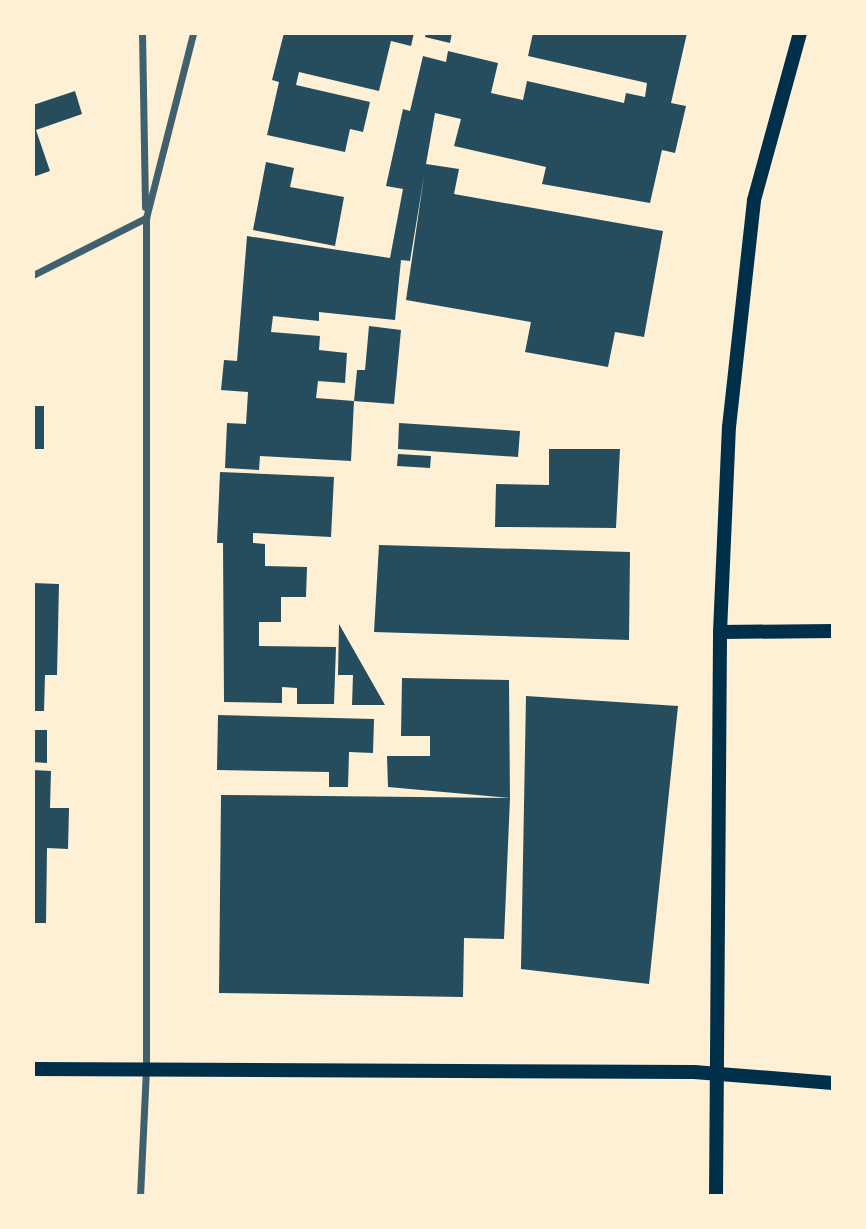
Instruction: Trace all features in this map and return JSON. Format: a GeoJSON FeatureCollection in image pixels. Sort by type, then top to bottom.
{"type":"FeatureCollection","features":[{"type":"Feature","properties":{"kind":"main road"},"geometry":{"type":"LineString","coordinates":[[716,1196],[720,632],[729,427],[754,200],[800,33]]}},
{"type":"Feature","properties":{"kind":"main road"},"geometry":{"type":"LineString","coordinates":[[720,632],[833,631]]}},
{"type":"Feature","properties":{"kind":"main road"},"geometry":{"type":"LineString","coordinates":[[33,1069],[717,1072],[833,1083]]}},
{"type":"Feature","properties":{"kind":"street"},"geometry":{"type":"LineString","coordinates":[[139,1196],[146,1070],[145,218],[142,33]]}},
{"type":"Feature","properties":{"kind":"street"},"geometry":{"type":"LineString","coordinates":[[33,275],[145,218],[192,33]]}},
{"type":"Feature","properties":{"kind":"lane"},"geometry":{"type":"LineString","coordinates":[[306,1196],[522,1196]]}},
{"type":"Feature","properties":{"kind":"building"},"geometry":{"type":"Polygon","coordinates":[[[284,33],[414,33],[411,46],[391,41],[379,91],[299,72],[296,85],[370,102],[363,132],[350,129],[345,152],[267,135],[279,82],[272,80],[284,33]]]}},
{"type":"Feature","properties":{"kind":"building"},"geometry":{"type":"Polygon","coordinates":[[[426,33],[452,33],[450,43],[425,37],[426,33]]]}},
{"type":"Feature","properties":{"kind":"building"},"geometry":{"type":"Polygon","coordinates":[[[533,33],[687,33],[671,103],[686,106],[675,153],[662,150],[650,203],[542,184],[546,167],[454,146],[461,119],[435,113],[426,164],[459,169],[454,194],[663,231],[644,337],[615,332],[608,367],[525,352],[531,322],[406,300],[424,176],[410,261],[401,260],[395,320],[319,312],[319,321],[273,316],[271,332],[320,336],[319,350],[347,353],[345,383],[318,381],[316,398],[354,401],[351,461],[260,456],[259,470],[225,468],[227,423],[246,424],[248,392],[221,390],[224,360],[237,361],[247,236],[390,258],[403,189],[386,186],[403,109],[410,111],[423,56],[446,62],[448,51],[498,63],[491,93],[523,100],[527,81],[624,103],[626,93],[645,97],[647,83],[528,56],[533,33]]]}},
{"type":"Feature","properties":{"kind":"building"},"geometry":{"type":"Polygon","coordinates":[[[75,91],[82,114],[36,130],[50,171],[33,177],[33,105],[75,91]]]}},
{"type":"Feature","properties":{"kind":"building"},"geometry":{"type":"Polygon","coordinates":[[[266,162],[294,168],[290,187],[344,197],[335,246],[253,230],[266,162]]]}},
{"type":"Feature","properties":{"kind":"building"},"geometry":{"type":"Polygon","coordinates":[[[369,326],[401,330],[394,404],[354,401],[357,370],[365,370],[369,326]]]}},
{"type":"Feature","properties":{"kind":"building"},"geometry":{"type":"Polygon","coordinates":[[[33,406],[44,406],[44,449],[33,449],[33,406]]]}},
{"type":"Feature","properties":{"kind":"building"},"geometry":{"type":"Polygon","coordinates":[[[399,423],[520,431],[518,457],[398,449],[399,423]]]}},
{"type":"Feature","properties":{"kind":"building"},"geometry":{"type":"Polygon","coordinates":[[[549,449],[620,449],[616,528],[495,527],[496,484],[549,485],[549,449]]]}},
{"type":"Feature","properties":{"kind":"building"},"geometry":{"type":"Polygon","coordinates":[[[398,454],[431,456],[430,468],[397,466],[398,454]]]}},
{"type":"Feature","properties":{"kind":"building"},"geometry":{"type":"Polygon","coordinates":[[[220,472],[334,477],[331,537],[253,533],[253,543],[265,544],[265,566],[307,567],[306,597],[281,597],[281,622],[259,622],[259,646],[336,647],[334,704],[297,704],[297,688],[282,687],[282,703],[224,702],[223,543],[217,543],[220,472]]]}},
{"type":"Feature","properties":{"kind":"building"},"geometry":{"type":"Polygon","coordinates":[[[379,545],[630,552],[629,640],[374,632],[379,545]]]}},
{"type":"Feature","properties":{"kind":"building"},"geometry":{"type":"Polygon","coordinates":[[[33,583],[59,584],[57,675],[45,675],[44,711],[33,711],[33,583]]]}},
{"type":"Feature","properties":{"kind":"building"},"geometry":{"type":"Polygon","coordinates":[[[339,624],[385,705],[352,705],[353,675],[338,675],[339,624]]]}},
{"type":"Feature","properties":{"kind":"building"},"geometry":{"type":"Polygon","coordinates":[[[402,678],[509,680],[510,798],[388,787],[387,756],[430,756],[430,736],[401,736],[402,678]]]}},
{"type":"Feature","properties":{"kind":"building"},"geometry":{"type":"Polygon","coordinates":[[[526,696],[678,706],[649,984],[521,969],[526,696]]]}},
{"type":"Feature","properties":{"kind":"building"},"geometry":{"type":"Polygon","coordinates":[[[218,715],[374,719],[373,753],[349,752],[348,787],[329,787],[329,772],[217,770],[218,715]]]}},
{"type":"Feature","properties":{"kind":"building"},"geometry":{"type":"Polygon","coordinates":[[[33,730],[47,730],[47,763],[33,762],[33,730]]]}},
{"type":"Feature","properties":{"kind":"building"},"geometry":{"type":"Polygon","coordinates":[[[33,770],[51,771],[50,808],[69,808],[68,849],[47,848],[46,923],[33,923],[33,770]]]}},
{"type":"Feature","properties":{"kind":"building"},"geometry":{"type":"Polygon","coordinates":[[[221,795],[510,798],[504,939],[464,938],[463,997],[219,993],[221,795]]]}}]}
